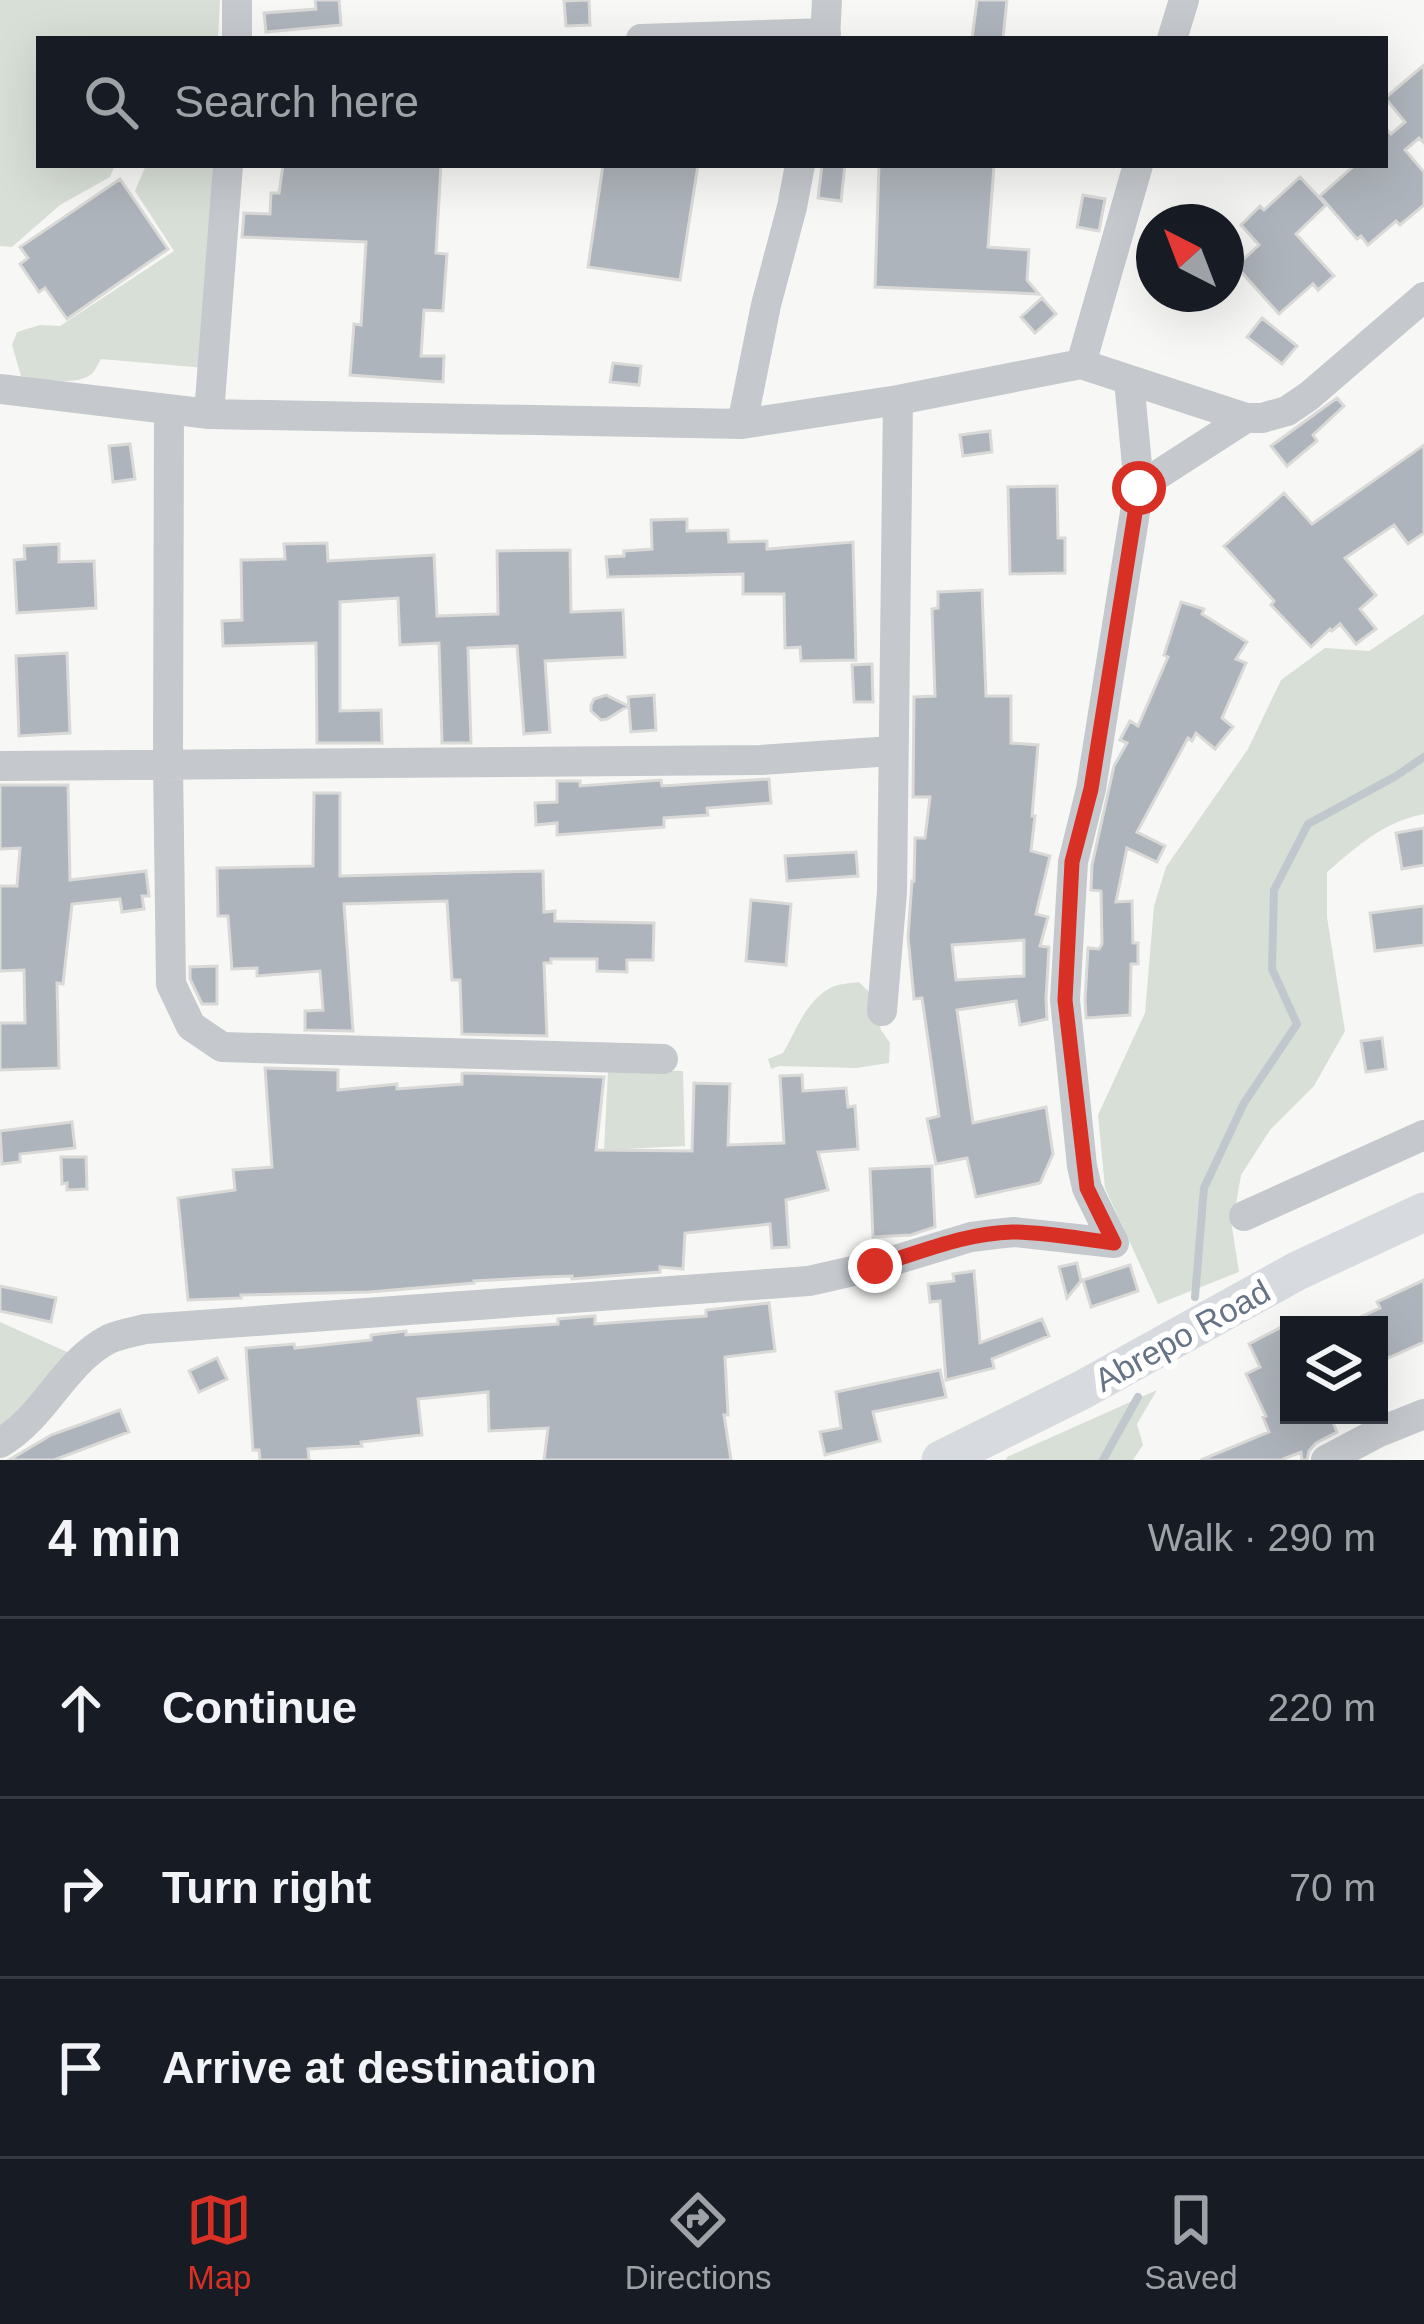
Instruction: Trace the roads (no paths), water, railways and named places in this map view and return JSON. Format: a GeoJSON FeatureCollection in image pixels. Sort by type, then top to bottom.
{"type":"FeatureCollection","features":[{"type":"Feature","properties":{"kind":"main road","name":"Abrepo Road"},"geometry":{"type":"LineString","coordinates":[[940,1460],[1082,1390],[1297,1271],[1424,1212]]}},
{"type":"Feature","properties":{"kind":"street"},"geometry":{"type":"LineString","coordinates":[[237,0],[237,36]]}},
{"type":"Feature","properties":{"kind":"street"},"geometry":{"type":"LineString","coordinates":[[825,36],[826,0]]}},
{"type":"Feature","properties":{"kind":"street"},"geometry":{"type":"LineString","coordinates":[[1173,36],[1184,0]]}},
{"type":"Feature","properties":{"kind":"street"},"geometry":{"type":"LineString","coordinates":[[208,414],[228,168]]}},
{"type":"Feature","properties":{"kind":"street"},"geometry":{"type":"LineString","coordinates":[[742,424],[799,168]]}},
{"type":"Feature","properties":{"kind":"street"},"geometry":{"type":"LineString","coordinates":[[1081,364],[1137,168]]}},
{"type":"Feature","properties":{"kind":"street"},"geometry":{"type":"LineString","coordinates":[[0,389],[208,414],[742,424],[1081,364],[1246,418],[1262,418],[1287,411],[1309,396],[1424,297]]}},
{"type":"Feature","properties":{"kind":"street"},"geometry":{"type":"LineString","coordinates":[[0,1443],[37,1414],[82,1359],[110,1338],[145,1329],[809,1282],[971,1238],[1014,1232],[1114,1243],[1087,1188],[1065,1000],[1072,862],[1091,789],[1139,488],[1129,380]]}},
{"type":"Feature","properties":{"kind":"street"},"geometry":{"type":"LineString","coordinates":[[882,1011],[892,892],[898,400]]}},
{"type":"Feature","properties":{"kind":"street"},"geometry":{"type":"LineString","coordinates":[[169,411],[171,984],[191,1026],[221,1046],[663,1059]]}},
{"type":"Feature","properties":{"kind":"street"},"geometry":{"type":"LineString","coordinates":[[1139,488],[1246,418]]}},
{"type":"Feature","properties":{"kind":"street"},"geometry":{"type":"LineString","coordinates":[[0,766],[760,760],[892,752]]}},
{"type":"Feature","properties":{"kind":"street"},"geometry":{"type":"LineString","coordinates":[[1244,1216],[1424,1135]]}},
{"type":"Feature","properties":{"kind":"street"},"geometry":{"type":"LineString","coordinates":[[1326,1460],[1424,1414]]}},
{"type":"Feature","properties":{"kind":"waterway"},"geometry":{"type":"LineString","coordinates":[[1195,1297],[1204,1188],[1244,1103],[1297,1024],[1272,969],[1274,890],[1308,824],[1424,757]]}},
{"type":"Feature","properties":{"kind":"waterway"},"geometry":{"type":"LineString","coordinates":[[1103,1460],[1138,1397]]}}]}
